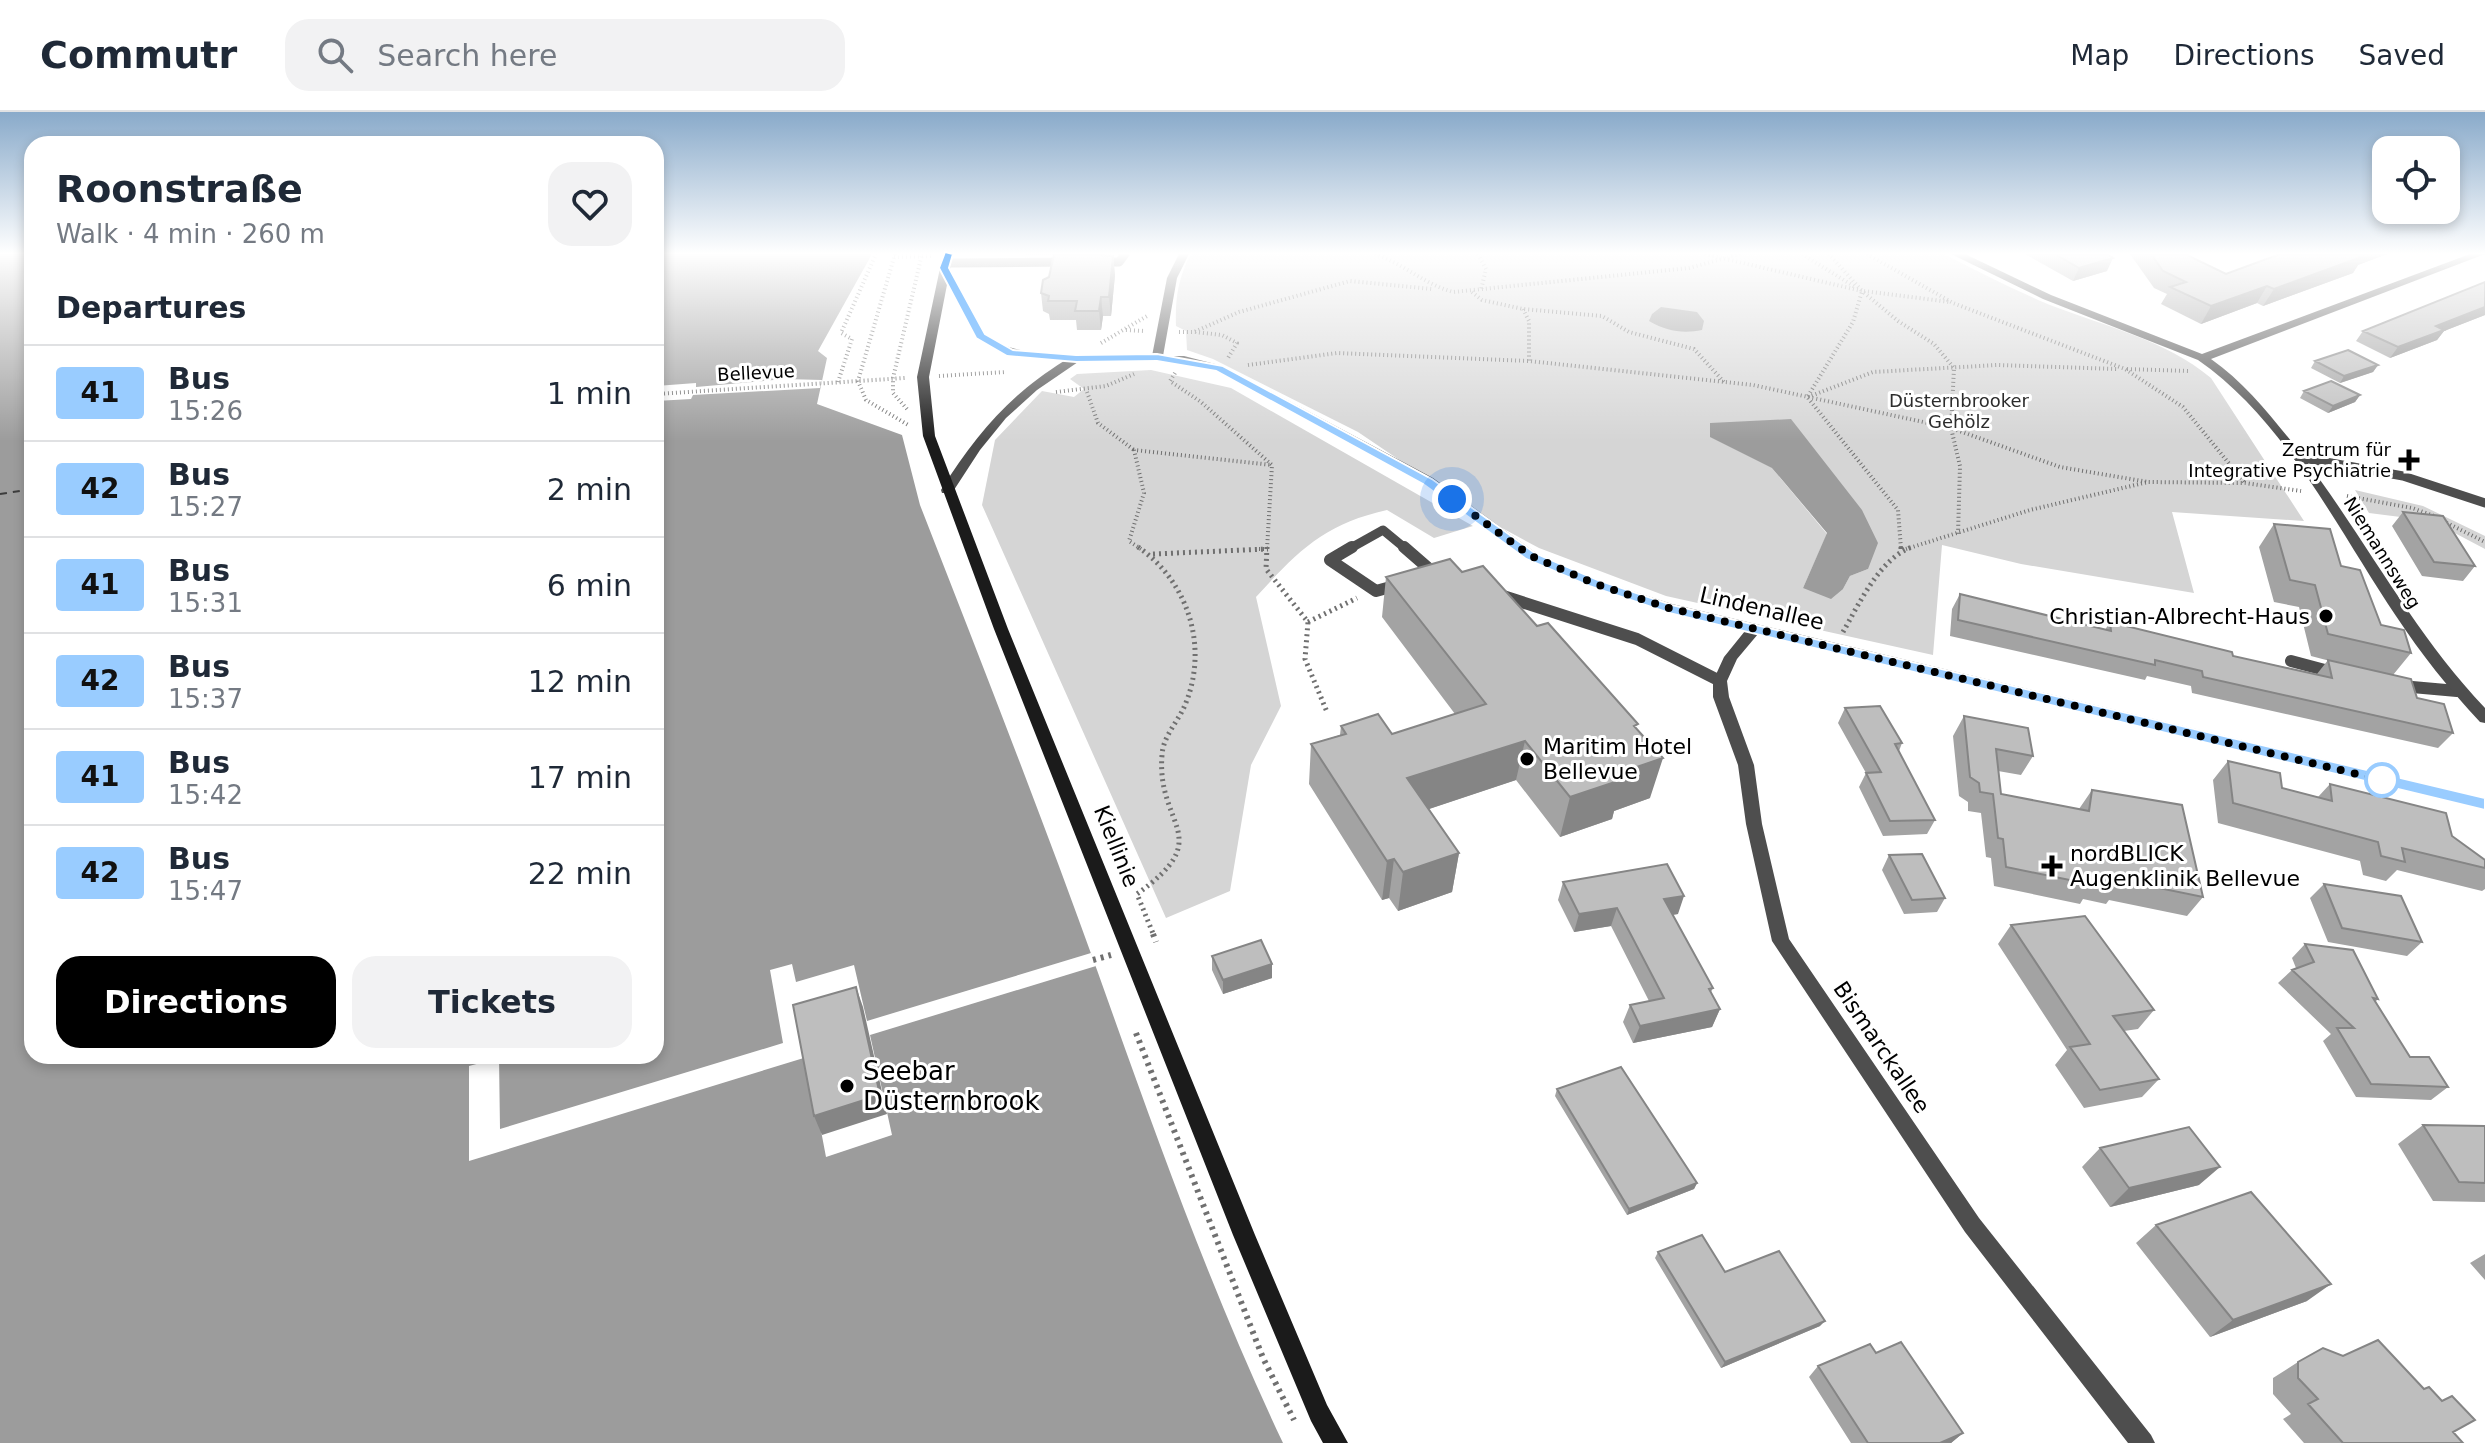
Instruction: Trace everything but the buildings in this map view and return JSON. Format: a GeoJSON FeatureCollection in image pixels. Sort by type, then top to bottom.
{"type":"FeatureCollection","features":[{"type":"Feature","properties":{"kind":"street","name":"Kiellinie"},"geometry":{"type":"LineString","coordinates":[[935,316],[923,377],[929,436],[947,490],[1244,1235],[1319,1413],[1336,1443]]}},
{"type":"Feature","properties":{"kind":"street","name":"Lindenallee"},"geometry":{"type":"LineString","coordinates":[[971,316],[980,336],[1011,353],[1076,359],[1157,357],[1220,367],[1428,481],[1531,556],[1593,583],[1669,608],[2485,804]]}},
{"type":"Feature","properties":{"kind":"street"},"geometry":{"type":"LineString","coordinates":[[1157,357],[1165,316]]}},
{"type":"Feature","properties":{"kind":"street","name":"Niemannsweg"},"geometry":{"type":"LineString","coordinates":[[2096,316],[2202,358],[2225,372],[2298,457],[2324,493],[2413,636],[2457,691],[2485,718]]}},
{"type":"Feature","properties":{"kind":"street"},"geometry":{"type":"LineString","coordinates":[[2202,358],[2314,316]]}},
{"type":"Feature","properties":{"kind":"street","name":"Lindenallee"},"geometry":{"type":"LineString","coordinates":[[947,490],[980,438],[1029,387],[1076,359]]}},
{"type":"Feature","properties":{"kind":"street"},"geometry":{"type":"LineString","coordinates":[[1720,681],[1731,657],[1754,629]]}},
{"type":"Feature","properties":{"kind":"street","name":"Bismarckallee"},"geometry":{"type":"LineString","coordinates":[[1720,681],[1721,697],[1746,765],[1754,824],[1781,941],[1972,1225],[2143,1443]]}},
{"type":"Feature","properties":{"kind":"lane"},"geometry":{"type":"LineString","coordinates":[[2298,457],[2403,476],[2485,503]]}},
{"type":"Feature","properties":{"kind":"lane"},"geometry":{"type":"LineString","coordinates":[[1406,583],[1376,591],[1330,560],[1383,530],[1435,574],[1449,579]]}},
{"type":"Feature","properties":{"kind":"lane"},"geometry":{"type":"LineString","coordinates":[[1420,578],[1435,574]]}},
{"type":"Feature","properties":{"kind":"lane"},"geometry":{"type":"LineString","coordinates":[[1493,593],[1637,639],[1720,681]]}},
{"type":"Feature","properties":{"kind":"lane"},"geometry":{"type":"LineString","coordinates":[[2291,661],[2344,676]]}},
{"type":"Feature","properties":{"kind":"lane"},"geometry":{"type":"LineString","coordinates":[[2384,684],[2457,691]]}},
{"type":"Feature","properties":{"kind":"path"},"geometry":{"type":"LineString","coordinates":[[838,382],[852,339],[841,333],[848,316]]}},
{"type":"Feature","properties":{"kind":"path"},"geometry":{"type":"LineString","coordinates":[[877,316],[858,381],[866,400],[914,429],[907,409],[893,393],[893,378],[908,316]]}},
{"type":"Feature","properties":{"kind":"path"},"geometry":{"type":"LineString","coordinates":[[1076,359],[1085,348],[1126,330],[1145,316]]}},
{"type":"Feature","properties":{"kind":"path"},"geometry":{"type":"LineString","coordinates":[[1194,332],[1230,316]]}},
{"type":"Feature","properties":{"kind":"path"},"geometry":{"type":"LineString","coordinates":[[1527,316],[1529,361]]}},
{"type":"Feature","properties":{"kind":"path"},"geometry":{"type":"LineString","coordinates":[[1602,316],[1629,332],[1694,349],[1725,383]]}},
{"type":"Feature","properties":{"kind":"path"},"geometry":{"type":"LineString","coordinates":[[1807,397],[1855,316]]}},
{"type":"Feature","properties":{"kind":"path"},"geometry":{"type":"LineString","coordinates":[[1892,316],[1934,344],[1954,368],[1951,428],[1960,466],[1958,534]]}},
{"type":"Feature","properties":{"kind":"path"},"geometry":{"type":"LineString","coordinates":[[1987,316],[2125,369],[2183,407],[2245,483]]}},
{"type":"Feature","properties":{"kind":"path"},"geometry":{"type":"LineString","coordinates":[[1163,331],[1222,335],[1237,343],[1220,367]]}},
{"type":"Feature","properties":{"kind":"path"},"geometry":{"type":"LineString","coordinates":[[1011,353],[1004,360],[1011,382],[1029,387]]}},
{"type":"Feature","properties":{"kind":"path"},"geometry":{"type":"LineString","coordinates":[[1220,367],[1337,353],[1529,361],[1725,383],[1951,428],[2060,467],[2148,482],[2245,483],[2412,508],[2485,542]]}},
{"type":"Feature","properties":{"kind":"path"},"geometry":{"type":"LineString","coordinates":[[1067,390],[1087,392],[1120,383],[1157,357]]}},
{"type":"Feature","properties":{"kind":"path"},"geometry":{"type":"LineString","coordinates":[[1184,359],[1170,381],[1201,402],[1272,465]]}},
{"type":"Feature","properties":{"kind":"path"},"geometry":{"type":"LineString","coordinates":[[1807,397],[1873,372],[1997,365],[2225,372]]}},
{"type":"Feature","properties":{"kind":"path","name":"Bellevue"},"geometry":{"type":"LineString","coordinates":[[664,393],[1006,372]]}},
{"type":"Feature","properties":{"kind":"path"},"geometry":{"type":"LineString","coordinates":[[1087,392],[1098,423],[1134,450],[1272,465]]}},
{"type":"Feature","properties":{"kind":"path"},"geometry":{"type":"LineString","coordinates":[[1807,397],[1898,510],[1901,551]]}},
{"type":"Feature","properties":{"kind":"path"},"geometry":{"type":"LineString","coordinates":[[1134,450],[1144,493],[1129,541],[1152,554],[1185,595],[1196,652],[1186,702],[1162,750],[1161,769],[1181,841],[1180,857],[1157,882],[1137,894],[1156,942]]}},
{"type":"Feature","properties":{"kind":"path"},"geometry":{"type":"LineString","coordinates":[[1272,465],[1266,569],[1308,622],[1305,659],[1327,712]]}},
{"type":"Feature","properties":{"kind":"path"},"geometry":{"type":"LineString","coordinates":[[1835,647],[1867,590],[1901,551],[2030,510],[2148,482]]}},
{"type":"Feature","properties":{"kind":"path"},"geometry":{"type":"LineString","coordinates":[[1152,554],[1268,549]]}},
{"type":"Feature","properties":{"kind":"path"},"geometry":{"type":"LineString","coordinates":[[1308,622],[1330,609],[1376,591]]}},
{"type":"Feature","properties":{"kind":"green space","name":"Düsternbrooker Gehölz"},"geometry":{"type":"Polygon","coordinates":[[[1176,316],[2080,316],[2155,344],[2211,378],[2304,521],[2172,512],[2194,593],[2021,564],[1942,545],[1933,655],[1666,596],[1539,548],[1491,522],[1358,432],[1213,359],[1187,350],[1186,331],[1176,326],[1176,316]],[[1772,468],[1827,534],[1803,588],[1843,589],[1850,576],[1868,569],[1772,468]]]}},
{"type":"Feature","properties":{"kind":"green space"},"geometry":{"type":"Polygon","coordinates":[[[1151,370],[1231,388],[1473,526],[1434,538],[1387,510],[1365,516],[1329,532],[1299,553],[1256,597],[1281,706],[1251,765],[1230,891],[1166,918],[982,505],[995,440],[1042,391],[1074,397],[1084,389],[1070,379],[1077,374],[1151,370]]]}},
{"type":"Feature","properties":{"kind":"green space"},"geometry":{"type":"Polygon","coordinates":[[[2355,490],[2423,506],[2485,536],[2485,549],[2432,521],[2369,513],[2355,490]]]}},
{"type":"Feature","properties":{"kind":"shaded area"},"geometry":{"type":"Polygon","coordinates":[[[0,316],[24,316],[24,1064],[664,1064],[664,316],[837,316],[818,351],[827,358],[817,404],[902,435],[920,505],[1054,853],[1184,1209],[1231,1327],[1283,1443],[0,1443],[0,316]]]}},
{"type":"Feature","properties":{"kind":"shaded area"},"geometry":{"type":"Polygon","coordinates":[[[1651,316],[1700,316],[1704,321],[1702,330],[1688,332],[1675,331],[1649,321],[1651,316]]]}},
{"type":"Feature","properties":{"kind":"shaded area"},"geometry":{"type":"Polygon","coordinates":[[[1791,419],[1862,510],[1878,543],[1868,569],[1850,576],[1843,589],[1831,599],[1803,588],[1827,533],[1772,468],[1710,437],[1710,423],[1791,419]]]}},
{"type":"Feature","properties":{"kind":"pier"},"geometry":{"type":"Polygon","coordinates":[[[785,379],[822,380],[820,388],[693,395],[691,399],[664,401],[664,385],[696,383],[696,387],[785,379]]]}},
{"type":"Feature","properties":{"kind":"pier"},"geometry":{"type":"Polygon","coordinates":[[[1091,953],[1096,966],[870,1035],[892,1135],[826,1157],[807,1057],[469,1161],[469,1066],[499,1064],[500,1129],[783,1043],[770,970],[792,964],[796,982],[854,965],[867,1021],[1091,953]]]}},
{"type":"Feature","properties":{"kind":"ferry route"},"geometry":{"type":"LineString","coordinates":[[0,494],[24,490]]}},
{"type":"Feature","properties":{"kind":"bus line","name":"41"},"geometry":{"type":"LineString","coordinates":[[969,316],[980,336],[1011,353],[1076,359],[1157,357],[1184,359],[1219,368],[1361,442],[1428,481],[1531,556],[1593,583],[1669,608],[2485,804]]}},
{"type":"Feature","properties":{"kind":"place","name":"Zentrum für Integrative Psychiatrie"},"geometry":{"type":"Point","coordinates":[2409,460]}},
{"type":"Feature","properties":{"kind":"place","name":"Christian-Albrecht-Haus"},"geometry":{"type":"Point","coordinates":[2326,616]}},
{"type":"Feature","properties":{"kind":"place","name":"Maritim Hotel Bellevue"},"geometry":{"type":"Point","coordinates":[1527,759]}},
{"type":"Feature","properties":{"kind":"place","name":"nordBLICK Augenklinik Bellevue"},"geometry":{"type":"Point","coordinates":[2052,866]}},
{"type":"Feature","properties":{"kind":"place","name":"Seebar Düsternbrook"},"geometry":{"type":"Point","coordinates":[847,1086]}},
{"type":"Feature","properties":{"kind":"route"},"geometry":{"type":"LineString","coordinates":[[1452,499],[1531,556],[1593,583],[1669,608],[2382,780]]}}]}
